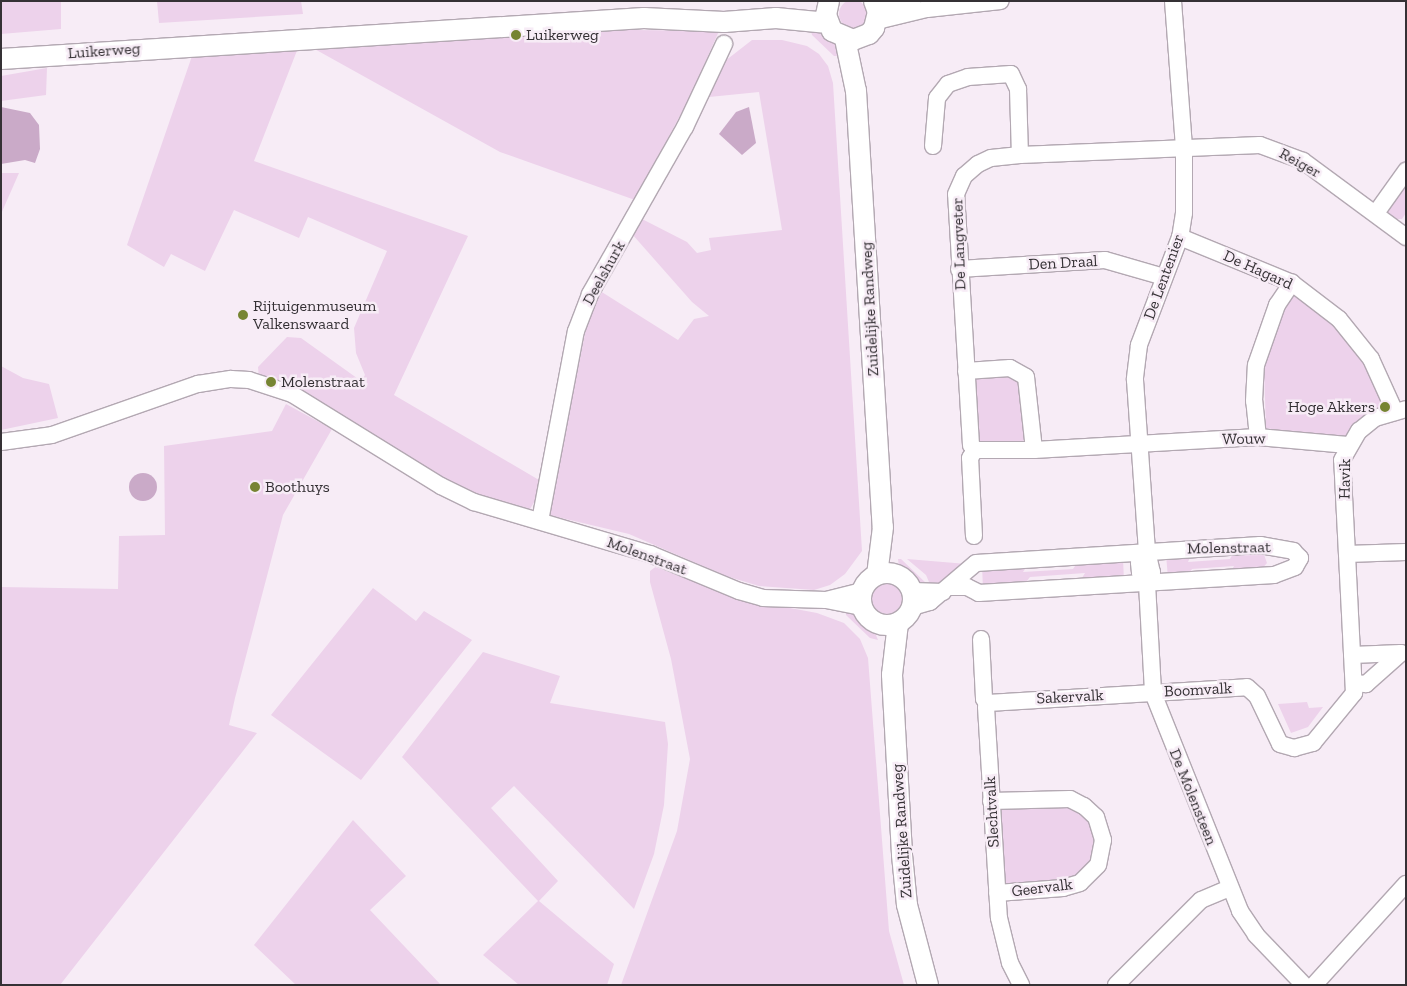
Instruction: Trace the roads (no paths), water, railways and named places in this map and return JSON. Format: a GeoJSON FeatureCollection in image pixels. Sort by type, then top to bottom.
{"type":"FeatureCollection","features":[{"type":"Feature","properties":{"kind":"main road"},"geometry":{"type":"LineString","coordinates":[[828,11],[838,36],[853,39],[869,34],[876,9]]}},
{"type":"Feature","properties":{"kind":"main road","name":"Luikerweg"},"geometry":{"type":"LineString","coordinates":[[1,59],[644,18],[724,22],[828,11]]}},
{"type":"Feature","properties":{"kind":"main road","name":"Zuidelijke Randweg"},"geometry":{"type":"LineString","coordinates":[[853,39],[886,575]]}},
{"type":"Feature","properties":{"kind":"main road"},"geometry":{"type":"LineString","coordinates":[[886,575],[902,578],[912,599],[889,623],[866,615],[862,599],[886,575]]}},
{"type":"Feature","properties":{"kind":"main road","name":"Zuidelijke Randweg"},"geometry":{"type":"LineString","coordinates":[[889,623],[907,905],[928,985]]}},
{"type":"Feature","properties":{"kind":"street"},"geometry":{"type":"LineString","coordinates":[[876,9],[927,10],[1001,1]]}},
{"type":"Feature","properties":{"kind":"street","name":"De Lentenier"},"geometry":{"type":"LineString","coordinates":[[1147,584],[1152,572],[1147,551],[1136,368],[1146,323],[1180,237],[1184,213],[1184,148],[1173,1]]}},
{"type":"Feature","properties":{"kind":"street","name":"Deelshurk"},"geometry":{"type":"LineString","coordinates":[[540,521],[576,331],[590,294],[685,127],[724,44]]}},
{"type":"Feature","properties":{"kind":"street"},"geometry":{"type":"LineString","coordinates":[[934,146],[934,114],[937,98],[948,84],[968,77],[1012,74],[1018,89],[1020,155]]}},
{"type":"Feature","properties":{"kind":"street","name":"Reiger"},"geometry":{"type":"LineString","coordinates":[[1184,148],[1260,145],[1278,149],[1303,161],[1376,213],[1403,229]]}},
{"type":"Feature","properties":{"kind":"street","name":"De Langveter"},"geometry":{"type":"LineString","coordinates":[[974,536],[970,458],[975,450],[971,445],[956,194],[964,176],[991,158],[1184,148]]}},
{"type":"Feature","properties":{"kind":"street"},"geometry":{"type":"LineString","coordinates":[[1376,213],[1406,171]]}},
{"type":"Feature","properties":{"kind":"street","name":"De Hagard"},"geometry":{"type":"LineString","coordinates":[[1180,237],[1292,283],[1339,319],[1371,359],[1400,410]]}},
{"type":"Feature","properties":{"kind":"street","name":"Den Draal"},"geometry":{"type":"LineString","coordinates":[[959,269],[1105,260],[1164,277]]}},
{"type":"Feature","properties":{"kind":"street"},"geometry":{"type":"LineString","coordinates":[[1258,437],[1254,401],[1256,365],[1278,305],[1292,283]]}},
{"type":"Feature","properties":{"kind":"street"},"geometry":{"type":"LineString","coordinates":[[966,371],[1010,368],[1026,377],[1034,450]]}},
{"type":"Feature","properties":{"kind":"street","name":"Molenstraat"},"geometry":{"type":"LineString","coordinates":[[1,442],[52,435],[198,384],[249,380],[292,394],[441,486],[474,502],[650,554],[740,591],[763,598],[862,599]]}},
{"type":"Feature","properties":{"kind":"street","name":"Havik"},"geometry":{"type":"LineString","coordinates":[[1354,683],[1342,460],[1348,445],[1375,418],[1400,410]]}},
{"type":"Feature","properties":{"kind":"street","name":"Wouw"},"geometry":{"type":"LineString","coordinates":[[975,450],[1034,450],[1258,437],[1348,445]]}},
{"type":"Feature","properties":{"kind":"street","name":"Molenstraat"},"geometry":{"type":"LineString","coordinates":[[912,599],[930,602],[947,590],[976,563],[1147,551],[1271,545],[1293,551],[1300,558],[1295,567],[1274,575],[979,593],[974,590],[947,590]]}},
{"type":"Feature","properties":{"kind":"street"},"geometry":{"type":"LineString","coordinates":[[1347,554],[1406,552]]}},
{"type":"Feature","properties":{"kind":"street"},"geometry":{"type":"LineString","coordinates":[[970,568],[974,590]]}},
{"type":"Feature","properties":{"kind":"street","name":"De Molensteen"},"geometry":{"type":"LineString","coordinates":[[1147,584],[1153,692],[1229,888],[1256,935],[1304,985]]}},
{"type":"Feature","properties":{"kind":"street","name":"Slechtvalk"},"geometry":{"type":"LineString","coordinates":[[981,638],[984,699],[988,703],[986,707],[997,893],[1003,939],[1021,985]]}},
{"type":"Feature","properties":{"kind":"street"},"geometry":{"type":"LineString","coordinates":[[1352,655],[1401,653],[1366,684],[1354,683]]}},
{"type":"Feature","properties":{"kind":"street","name":"Boomvalk"},"geometry":{"type":"LineString","coordinates":[[1153,692],[1253,689],[1276,739],[1294,748],[1313,743],[1327,729],[1351,700],[1354,683]]}},
{"type":"Feature","properties":{"kind":"street","name":"Sakervalk"},"geometry":{"type":"LineString","coordinates":[[988,703],[1153,692]]}},
{"type":"Feature","properties":{"kind":"street","name":"Geervalk"},"geometry":{"type":"LineString","coordinates":[[991,801],[1070,799],[1084,806],[1096,817],[1103,840],[1098,865],[1080,883],[1063,888],[997,893]]}},
{"type":"Feature","properties":{"kind":"street"},"geometry":{"type":"LineString","coordinates":[[1314,985],[1406,884]]}},
{"type":"Feature","properties":{"kind":"street"},"geometry":{"type":"LineString","coordinates":[[1116,985],[1201,900],[1229,888]]}},
{"type":"Feature","properties":{"kind":"place","name":"Luikerweg"},"geometry":{"type":"Point","coordinates":[516,35]}},
{"type":"Feature","properties":{"kind":"place","name":"Rijtuigenmuseum Valkenswaard"},"geometry":{"type":"Point","coordinates":[243,315]}},
{"type":"Feature","properties":{"kind":"place","name":"Molenstraat"},"geometry":{"type":"Point","coordinates":[271,382]}},
{"type":"Feature","properties":{"kind":"place","name":"Hoge Akkers"},"geometry":{"type":"Point","coordinates":[1385,407]}},
{"type":"Feature","properties":{"kind":"place","name":"Boothuys"},"geometry":{"type":"Point","coordinates":[255,487]}}]}
